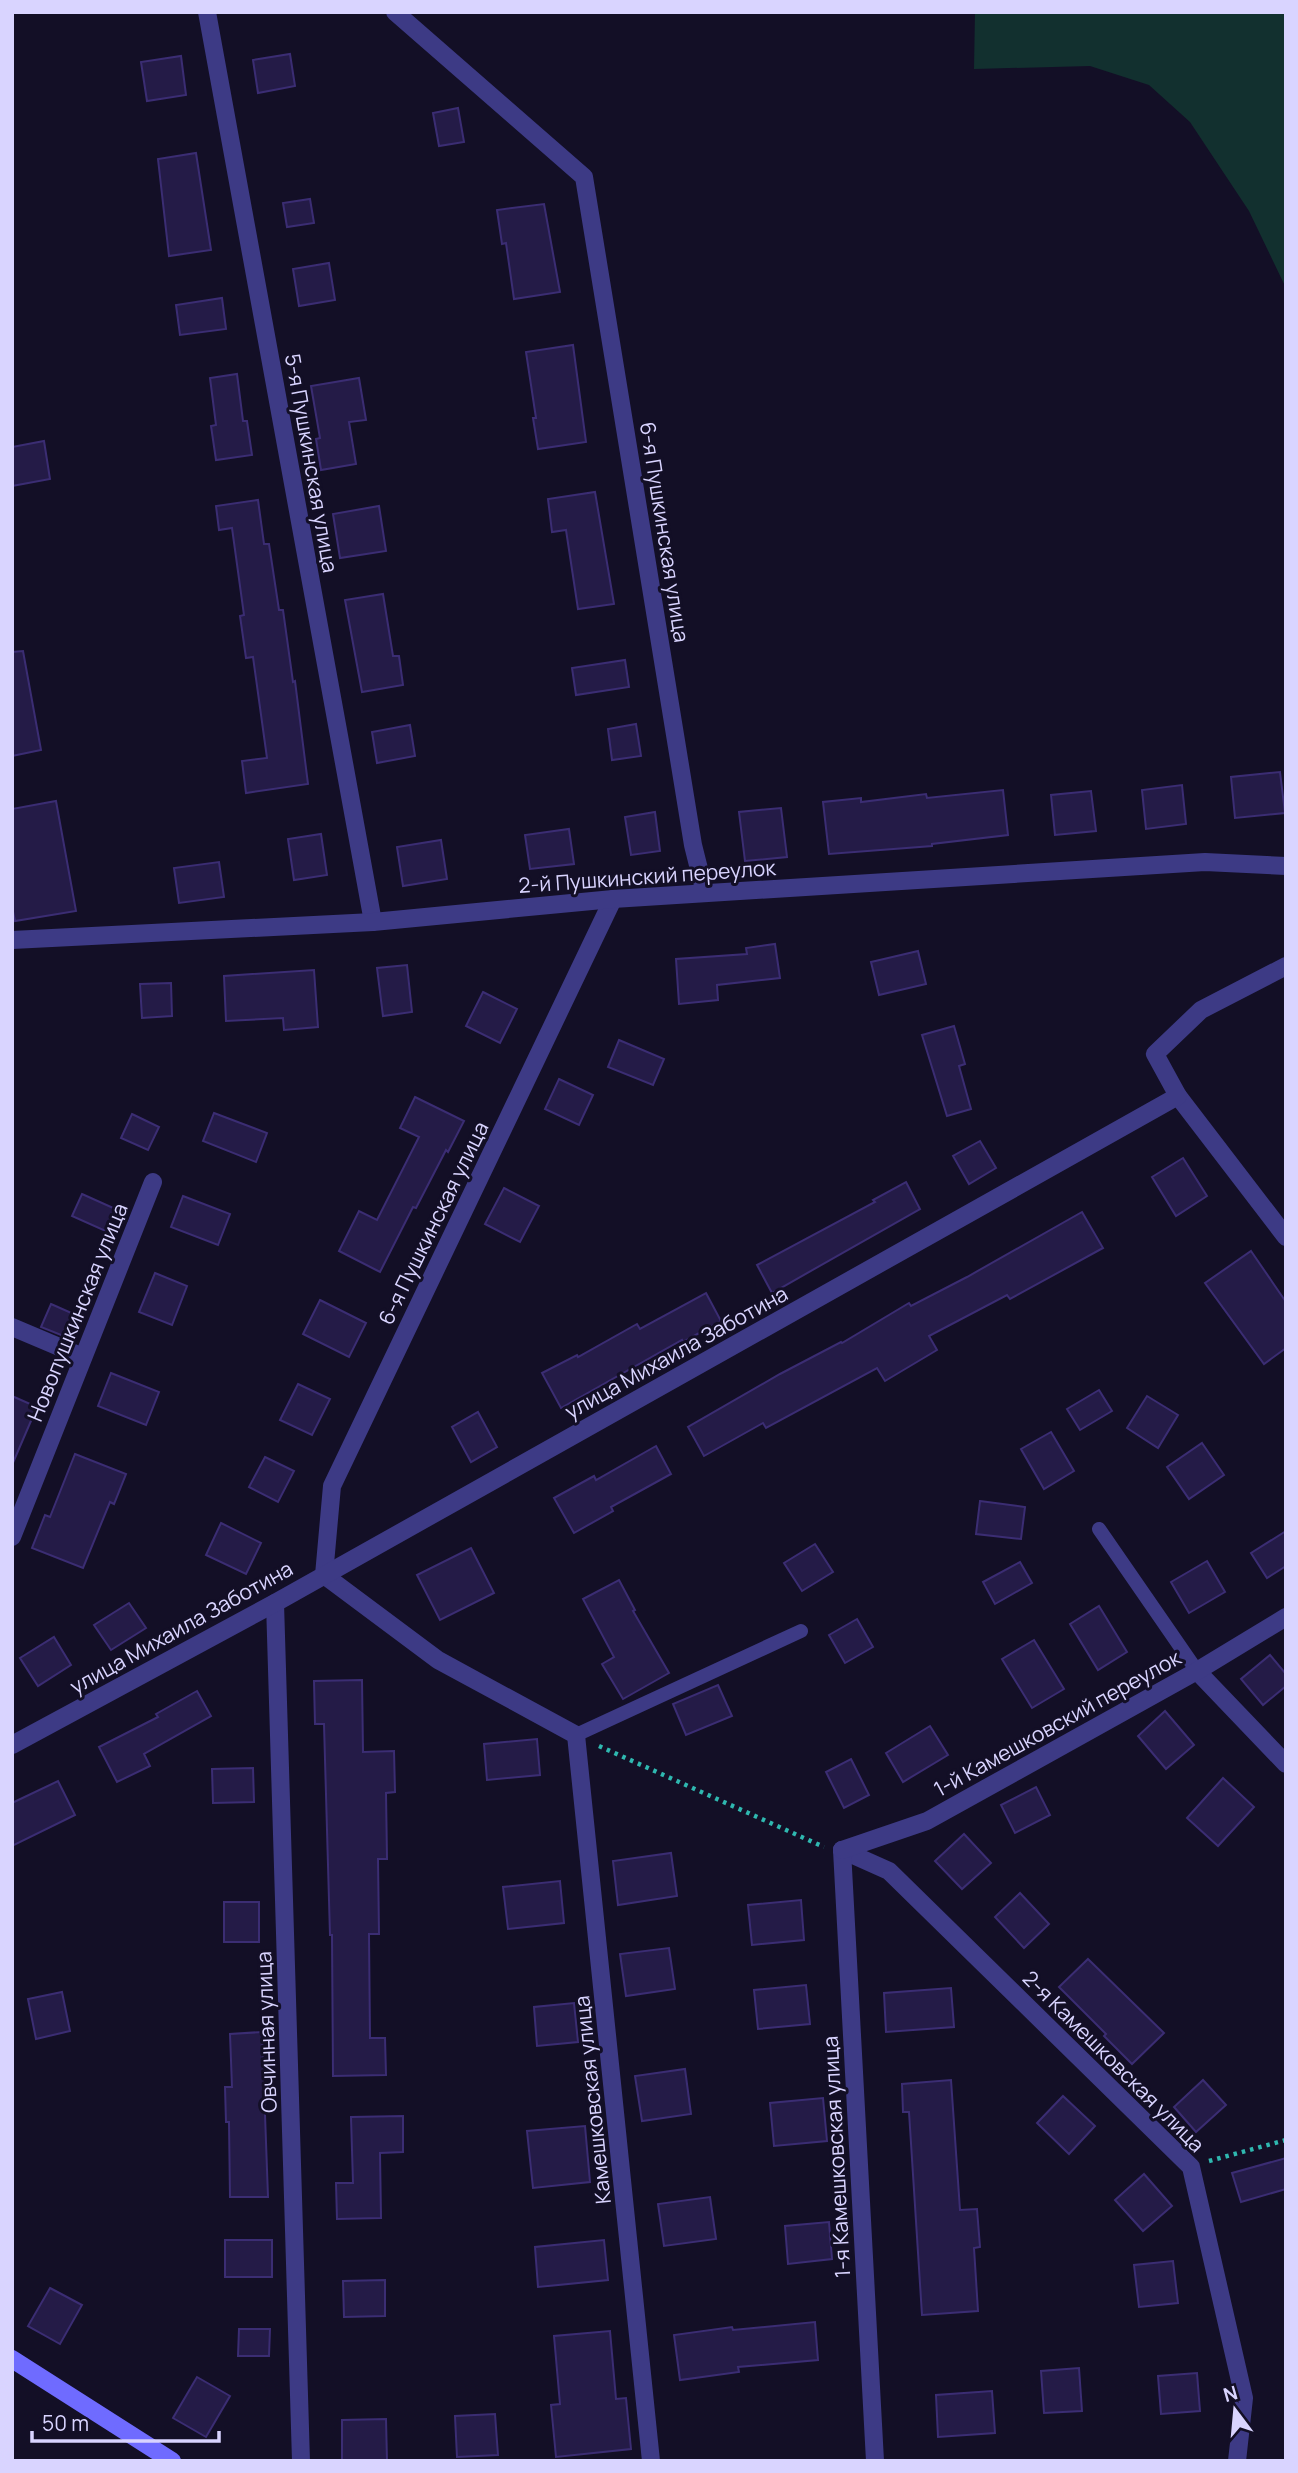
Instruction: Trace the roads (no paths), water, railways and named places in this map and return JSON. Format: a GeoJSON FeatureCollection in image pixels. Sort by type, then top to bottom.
{"type":"FeatureCollection","features":[{"type":"Feature","properties":{"kind":"main road"},"geometry":{"type":"LineString","coordinates":[[12,2359],[172,2461]]}},
{"type":"Feature","properties":{"kind":"street","name":"5-я Пушкинская улица"},"geometry":{"type":"LineString","coordinates":[[206,12],[373,922]]}},
{"type":"Feature","properties":{"kind":"street","name":"6-я Пушкинская улица"},"geometry":{"type":"LineString","coordinates":[[395,12],[584,177],[693,845],[705,893]]}},
{"type":"Feature","properties":{"kind":"street","name":"2-й Пушкинский переулок"},"geometry":{"type":"LineString","coordinates":[[12,940],[373,922],[613,899],[1205,862],[1286,866]]}},
{"type":"Feature","properties":{"kind":"street","name":"6-я Пушкинская улица"},"geometry":{"type":"LineString","coordinates":[[324,1575],[332,1486],[613,899]]}},
{"type":"Feature","properties":{"kind":"street"},"geometry":{"type":"LineString","coordinates":[[1286,966],[1201,1010],[1155,1054],[1178,1096],[1286,1237]]}},
{"type":"Feature","properties":{"kind":"street","name":"улица Михаила Заботина"},"geometry":{"type":"LineString","coordinates":[[12,1745],[324,1575],[1178,1096]]}},
{"type":"Feature","properties":{"kind":"street","name":"Новопушкинская улица"},"geometry":{"type":"LineString","coordinates":[[12,1537],[153,1182]]}},
{"type":"Feature","properties":{"kind":"street"},"geometry":{"type":"LineString","coordinates":[[12,1327],[83,1357]]}},
{"type":"Feature","properties":{"kind":"street"},"geometry":{"type":"LineString","coordinates":[[324,1575],[438,1660],[576,1735]]}},
{"type":"Feature","properties":{"kind":"street","name":"Овчинная улица"},"geometry":{"type":"LineString","coordinates":[[275,1602],[302,2461]]}},
{"type":"Feature","properties":{"kind":"street","name":"1-й Камешковский переулок"},"geometry":{"type":"LineString","coordinates":[[842,1850],[927,1821],[1197,1671],[1286,1617]]}},
{"type":"Feature","properties":{"kind":"street"},"geometry":{"type":"LineString","coordinates":[[1197,1671],[1286,1764]]}},
{"type":"Feature","properties":{"kind":"street","name":"Камешковская улица"},"geometry":{"type":"LineString","coordinates":[[576,1735],[651,2461]]}},
{"type":"Feature","properties":{"kind":"street","name":"2-я Камешковская улица"},"geometry":{"type":"LineString","coordinates":[[842,1850],[890,1871],[1191,2166],[1244,2398],[1237,2461]]}},
{"type":"Feature","properties":{"kind":"street","name":"1-я Камешковская улица"},"geometry":{"type":"LineString","coordinates":[[842,1850],[875,2461]]}},
{"type":"Feature","properties":{"kind":"lane"},"geometry":{"type":"LineString","coordinates":[[1098,1529],[1197,1671]]}},
{"type":"Feature","properties":{"kind":"lane"},"geometry":{"type":"LineString","coordinates":[[576,1735],[801,1631]]}}]}
